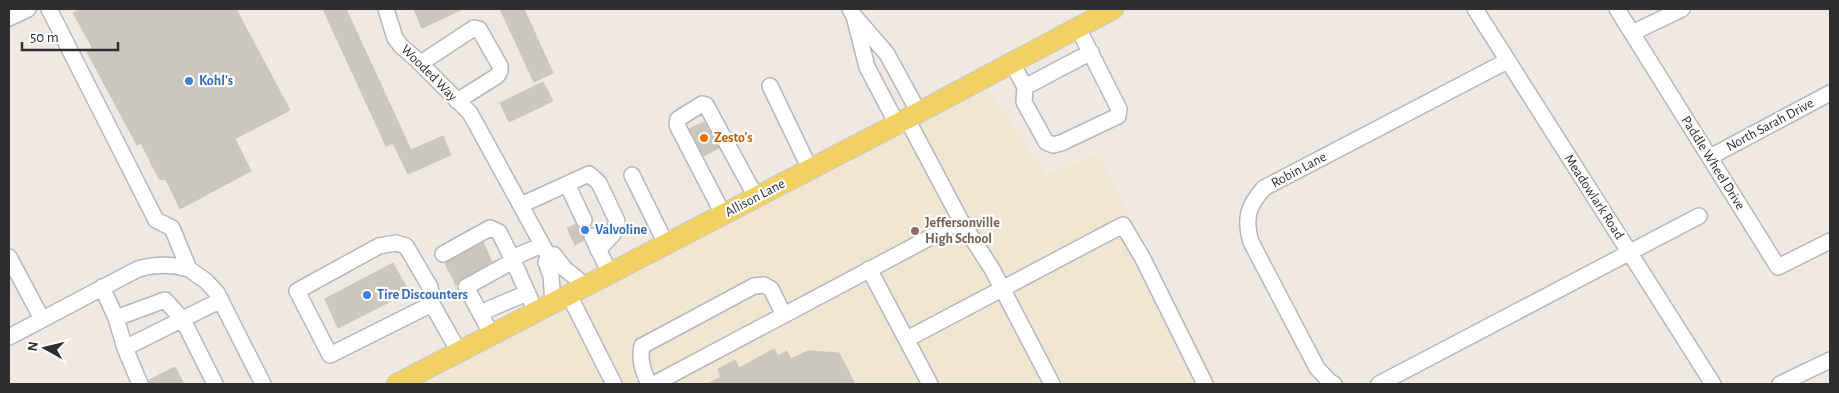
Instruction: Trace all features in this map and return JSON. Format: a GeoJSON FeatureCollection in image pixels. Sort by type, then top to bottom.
{"type":"FeatureCollection","features":[{"type":"Feature","properties":{"kind":"main road","name":"Allison Lane"},"geometry":{"type":"LineString","coordinates":[[398,384],[908,119],[1113,9]]}},
{"type":"Feature","properties":{"kind":"street"},"geometry":{"type":"LineString","coordinates":[[9,18],[28,9]]}},
{"type":"Feature","properties":{"kind":"street"},"geometry":{"type":"LineString","coordinates":[[50,9],[156,220],[172,228],[189,270]]}},
{"type":"Feature","properties":{"kind":"street","name":"Wooded Way"},"geometry":{"type":"LineString","coordinates":[[386,9],[395,38],[401,46],[470,113],[545,251]]}},
{"type":"Feature","properties":{"kind":"street","name":"Meadowlark Road"},"geometry":{"type":"LineString","coordinates":[[1475,9],[1714,384]]}},
{"type":"Feature","properties":{"kind":"street","name":"Paddle Wheel Drive"},"geometry":{"type":"LineString","coordinates":[[1617,9],[1778,267],[1830,241]]}},
{"type":"Feature","properties":{"kind":"street"},"geometry":{"type":"LineString","coordinates":[[1632,34],[1682,9]]}},
{"type":"Feature","properties":{"kind":"street"},"geometry":{"type":"LineString","coordinates":[[852,12],[867,67],[908,119]]}},
{"type":"Feature","properties":{"kind":"street"},"geometry":{"type":"LineString","coordinates":[[852,12],[887,54],[908,119],[961,221],[992,269],[1052,384]]}},
{"type":"Feature","properties":{"kind":"street"},"geometry":{"type":"LineString","coordinates":[[420,63],[474,28],[479,28],[500,66],[500,71],[498,76],[460,104]]}},
{"type":"Feature","properties":{"kind":"street"},"geometry":{"type":"LineString","coordinates":[[1012,63],[1025,87],[1024,102],[1046,142],[1053,144],[1061,143],[1118,116],[1119,109],[1078,28]]}},
{"type":"Feature","properties":{"kind":"street"},"geometry":{"type":"LineString","coordinates":[[1025,87],[1091,52]]}},
{"type":"Feature","properties":{"kind":"street","name":"Robin Lane"},"geometry":{"type":"LineString","coordinates":[[1334,384],[1317,368],[1251,242],[1247,220],[1254,200],[1264,188],[1507,61]]}},
{"type":"Feature","properties":{"kind":"street"},"geometry":{"type":"LineString","coordinates":[[770,86],[810,169]]}},
{"type":"Feature","properties":{"kind":"street","name":"North Sarah Drive"},"geometry":{"type":"LineString","coordinates":[[1710,157],[1830,93]]}},
{"type":"Feature","properties":{"kind":"street"},"geometry":{"type":"LineString","coordinates":[[723,214],[677,125],[678,119],[702,104],[706,105],[756,197]]}},
{"type":"Feature","properties":{"kind":"street"},"geometry":{"type":"LineString","coordinates":[[521,205],[589,174],[599,183],[617,221],[612,234],[595,243],[610,274]]}},
{"type":"Feature","properties":{"kind":"street"},"geometry":{"type":"LineString","coordinates":[[632,175],[666,244]]}},
{"type":"Feature","properties":{"kind":"street"},"geometry":{"type":"LineString","coordinates":[[567,184],[584,220]]}},
{"type":"Feature","properties":{"kind":"street"},"geometry":{"type":"LineString","coordinates":[[1379,384],[1699,216]]}},
{"type":"Feature","properties":{"kind":"street"},"geometry":{"type":"LineString","coordinates":[[654,384],[961,221]]}},
{"type":"Feature","properties":{"kind":"street"},"geometry":{"type":"LineString","coordinates":[[907,339],[1123,225],[1142,257],[1205,384]]}},
{"type":"Feature","properties":{"kind":"street"},"geometry":{"type":"LineString","coordinates":[[443,254],[490,228],[499,232],[527,293]]}},
{"type":"Feature","properties":{"kind":"street"},"geometry":{"type":"LineString","coordinates":[[432,304],[330,355],[297,291],[379,246],[396,243],[406,246],[430,287],[432,304],[459,352]]}},
{"type":"Feature","properties":{"kind":"street"},"geometry":{"type":"LineString","coordinates":[[545,251],[546,262],[561,299],[614,384]]}},
{"type":"Feature","properties":{"kind":"street"},"geometry":{"type":"LineString","coordinates":[[492,335],[466,287],[513,260],[545,251],[554,255],[565,269],[561,299]]}},
{"type":"Feature","properties":{"kind":"street"},"geometry":{"type":"LineString","coordinates":[[9,257],[42,319]]}},
{"type":"Feature","properties":{"kind":"street"},"geometry":{"type":"LineString","coordinates":[[9,337],[138,268],[150,265],[178,266],[189,270],[206,281],[220,300],[263,384]]}},
{"type":"Feature","properties":{"kind":"street"},"geometry":{"type":"LineString","coordinates":[[869,269],[930,384]]}},
{"type":"Feature","properties":{"kind":"street"},"geometry":{"type":"LineString","coordinates":[[649,384],[642,369],[640,356],[642,346],[754,286],[764,285],[771,289],[784,315]]}},
{"type":"Feature","properties":{"kind":"street"},"geometry":{"type":"LineString","coordinates":[[102,287],[116,318],[125,348],[140,384]]}},
{"type":"Feature","properties":{"kind":"street"},"geometry":{"type":"LineString","coordinates":[[480,313],[527,293],[561,299]]}},
{"type":"Feature","properties":{"kind":"street"},"geometry":{"type":"LineString","coordinates":[[116,318],[165,300],[182,320],[215,384]]}},
{"type":"Feature","properties":{"kind":"street"},"geometry":{"type":"LineString","coordinates":[[125,348],[220,300]]}},
{"type":"Feature","properties":{"kind":"street"},"geometry":{"type":"LineString","coordinates":[[1780,384],[1830,360]]}},
{"type":"Feature","properties":{"kind":"shaded area","name":"Jeffersonville High School"},"geometry":{"type":"Polygon","coordinates":[[[982,79],[1047,175],[1097,154],[1218,384],[421,384],[416,375],[982,79]]]}},
{"type":"Feature","properties":{"kind":"building","name":"Kohl's"},"geometry":{"type":"Polygon","coordinates":[[[80,9],[236,9],[290,110],[235,139],[251,171],[180,209],[166,180],[159,179],[141,143],[137,145],[87,52],[92,47],[73,13],[80,9]]]}},
{"type":"Feature","properties":{"kind":"building"},"geometry":{"type":"Polygon","coordinates":[[[323,9],[346,9],[411,150],[443,136],[451,155],[408,174],[393,143],[386,146],[323,9]]]}},
{"type":"Feature","properties":{"kind":"building"},"geometry":{"type":"Polygon","coordinates":[[[414,9],[463,9],[422,28],[414,9]]]}},
{"type":"Feature","properties":{"kind":"building"},"geometry":{"type":"Polygon","coordinates":[[[500,9],[524,9],[553,73],[534,82],[500,9]]]}},
{"type":"Feature","properties":{"kind":"building"},"geometry":{"type":"Polygon","coordinates":[[[543,82],[553,101],[509,122],[500,103],[543,82]]]}},
{"type":"Feature","properties":{"kind":"building","name":"Zesto's"},"geometry":{"type":"Polygon","coordinates":[[[704,122],[719,148],[704,156],[689,129],[704,122]]]}},
{"type":"Feature","properties":{"kind":"building"},"geometry":{"type":"Polygon","coordinates":[[[576,224],[579,228],[586,229],[583,235],[584,240],[575,245],[567,228],[576,224]]]}},
{"type":"Feature","properties":{"kind":"building"},"geometry":{"type":"Polygon","coordinates":[[[483,242],[492,262],[461,279],[456,285],[445,263],[483,242]]]}},
{"type":"Feature","properties":{"kind":"building","name":"Tire Discounters"},"geometry":{"type":"Polygon","coordinates":[[[393,263],[409,292],[338,328],[325,299],[393,263]]]}},
{"type":"Feature","properties":{"kind":"building"},"geometry":{"type":"Polygon","coordinates":[[[774,349],[778,356],[787,351],[791,359],[808,351],[839,353],[855,384],[707,384],[721,377],[718,369],[735,360],[739,368],[774,349]]]}},
{"type":"Feature","properties":{"kind":"building"},"geometry":{"type":"Polygon","coordinates":[[[175,367],[184,384],[149,384],[149,380],[175,367]]]}},
{"type":"Feature","properties":{"kind":"place","name":"Kohl's"},"geometry":{"type":"Point","coordinates":[189,81]}},
{"type":"Feature","properties":{"kind":"place","name":"Zesto's"},"geometry":{"type":"Point","coordinates":[704,138]}},
{"type":"Feature","properties":{"kind":"place","name":"Valvoline"},"geometry":{"type":"Point","coordinates":[585,230]}},
{"type":"Feature","properties":{"kind":"place","name":"Jeffersonville High School"},"geometry":{"type":"Point","coordinates":[915,231]}},
{"type":"Feature","properties":{"kind":"place","name":"Tire Discounters"},"geometry":{"type":"Point","coordinates":[367,295]}}]}
